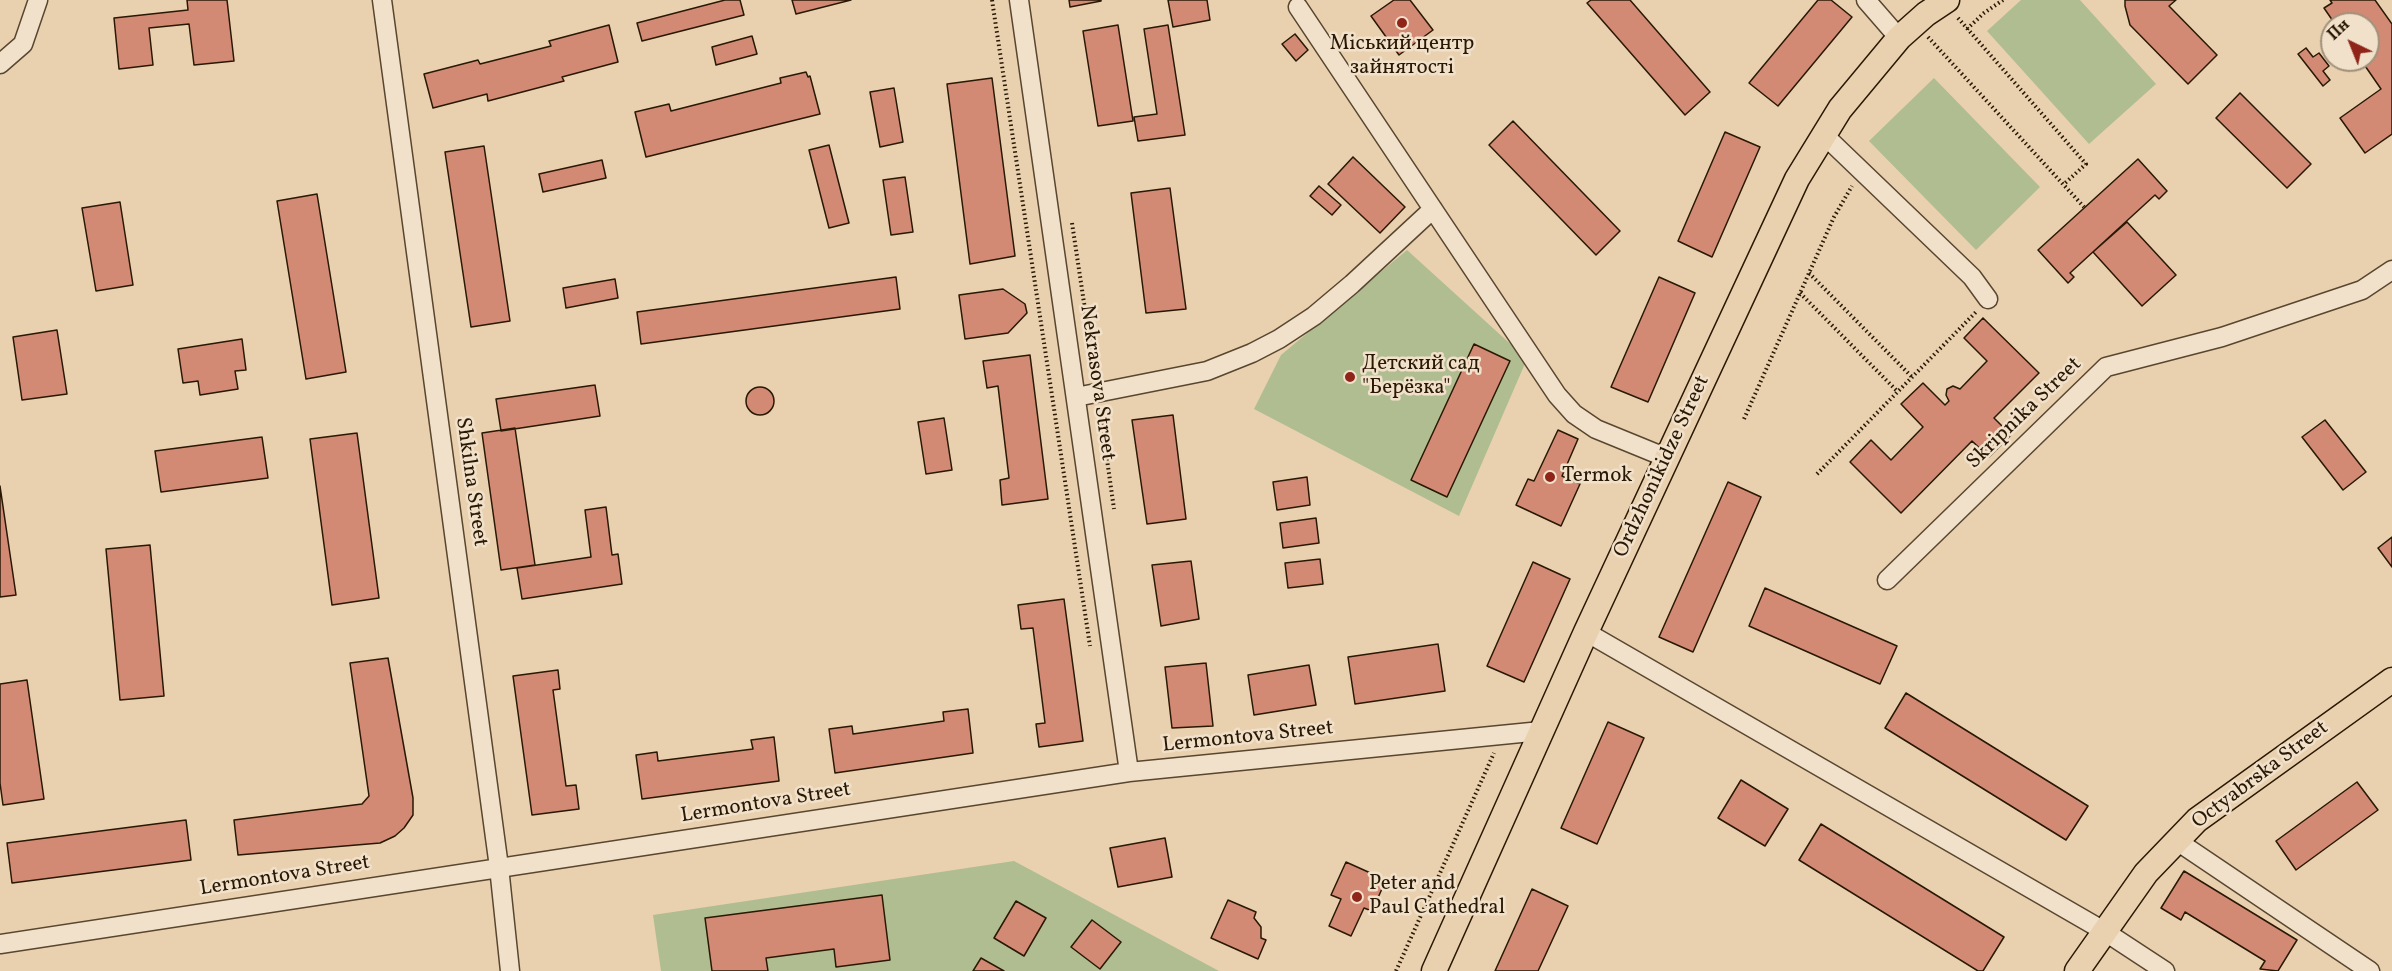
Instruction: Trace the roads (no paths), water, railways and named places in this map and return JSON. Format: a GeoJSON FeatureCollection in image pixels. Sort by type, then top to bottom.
{"type":"FeatureCollection","features":[{"type":"Feature","properties":{"kind":"main road","name":"Ordzhonikidze Street"},"geometry":{"type":"LineString","coordinates":[[1434,971],[1586,632],[1797,179],[1840,109],[1907,31],[1946,1]]}},
{"type":"Feature","properties":{"kind":"main road","name":"Octyabrska Street"},"geometry":{"type":"LineString","coordinates":[[2077,971],[2145,873],[2197,820],[2392,680]]}},
{"type":"Feature","properties":{"kind":"street"},"geometry":{"type":"LineString","coordinates":[[0,64],[22,44],[38,0]]}},
{"type":"Feature","properties":{"kind":"street","name":"Shkilna Street"},"geometry":{"type":"LineString","coordinates":[[382,0],[499,867],[510,971]]}},
{"type":"Feature","properties":{"kind":"street","name":"Nekrasova Street"},"geometry":{"type":"LineString","coordinates":[[1019,0],[1129,772]]}},
{"type":"Feature","properties":{"kind":"street"},"geometry":{"type":"LineString","coordinates":[[1866,0],[1907,31]]}},
{"type":"Feature","properties":{"kind":"street"},"geometry":{"type":"LineString","coordinates":[[1298,7],[1557,395],[1574,414],[1596,429],[1667,458]]}},
{"type":"Feature","properties":{"kind":"street"},"geometry":{"type":"LineString","coordinates":[[1824,135],[1972,277],[1988,299]]}},
{"type":"Feature","properties":{"kind":"street"},"geometry":{"type":"LineString","coordinates":[[1076,397],[1207,371],[1252,353],[1279,339],[1314,316],[1352,284],[1433,209]]}},
{"type":"Feature","properties":{"kind":"street","name":"Skripnika Street"},"geometry":{"type":"LineString","coordinates":[[1887,580],[2106,367],[2222,337],[2362,290],[2392,270]]}},
{"type":"Feature","properties":{"kind":"street"},"geometry":{"type":"LineString","coordinates":[[1586,632],[2104,931],[2165,971]]}},
{"type":"Feature","properties":{"kind":"street","name":"Lermontova Street"},"geometry":{"type":"LineString","coordinates":[[0,944],[1129,772],[1541,731]]}},
{"type":"Feature","properties":{"kind":"street"},"geometry":{"type":"LineString","coordinates":[[2177,841],[2370,971]]}},
{"type":"Feature","properties":{"kind":"place","name":"Міський центр зайнятості"},"geometry":{"type":"Point","coordinates":[1402,23]}},
{"type":"Feature","properties":{"kind":"place","name":"Детский сад \"Берёзка\""},"geometry":{"type":"Point","coordinates":[1350,377]}},
{"type":"Feature","properties":{"kind":"place","name":"Termok"},"geometry":{"type":"Point","coordinates":[1550,477]}},
{"type":"Feature","properties":{"kind":"place","name":"Peter and Paul Cathedral"},"geometry":{"type":"Point","coordinates":[1357,897]}}]}
